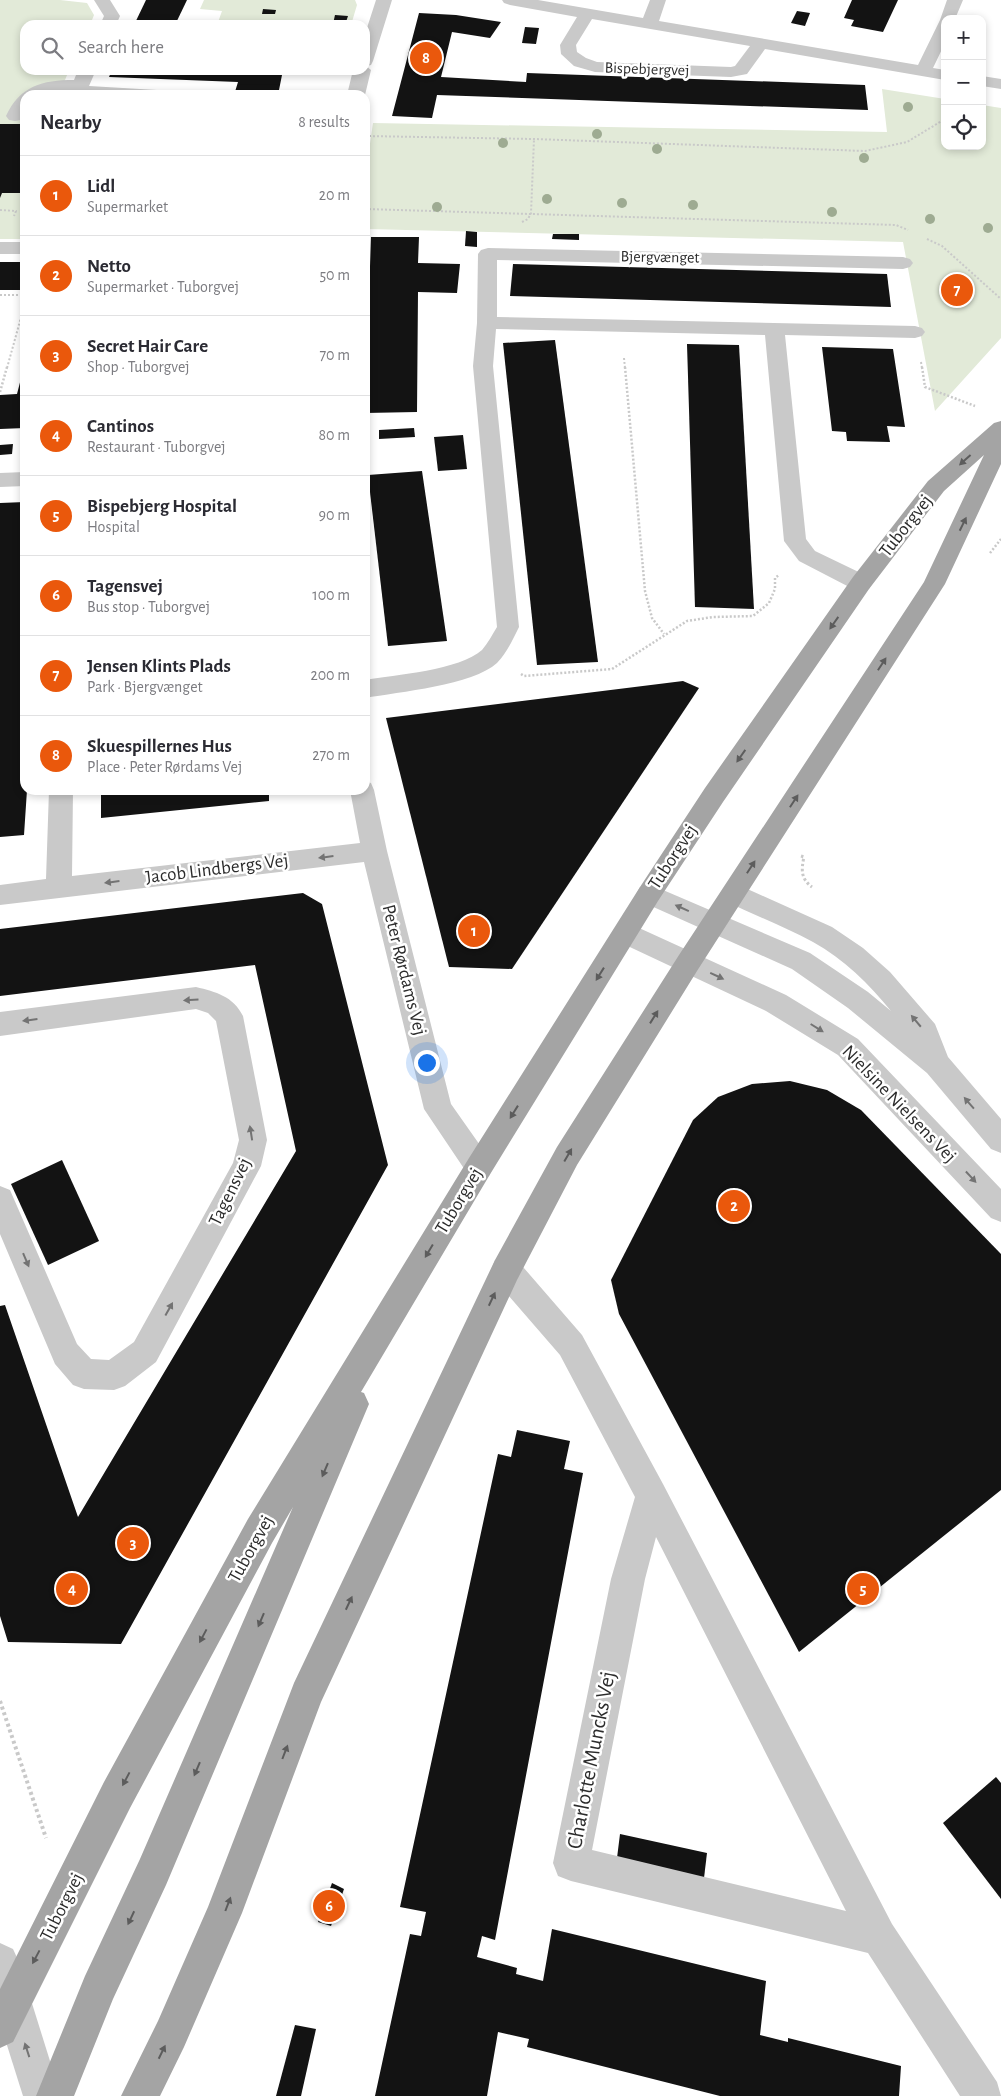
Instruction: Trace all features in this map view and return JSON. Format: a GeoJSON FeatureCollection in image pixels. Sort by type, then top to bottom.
{"type":"FeatureCollection","features":[{"type":"Feature","properties":{"kind":"main road","name":"Tuborgvej"},"geometry":{"type":"LineString","coordinates":[[6,2016],[67,1899],[117,1795],[260,1531],[479,1167],[649,894],[714,795],[862,583],[936,486],[1001,428]]}},
{"type":"Feature","properties":{"kind":"main road"},"geometry":{"type":"LineString","coordinates":[[140,2096],[171,2034],[224,1913],[306,1695],[506,1270],[567,1156],[714,922],[934,584],[1001,441]]}},
{"type":"Feature","properties":{"kind":"main road"},"geometry":{"type":"LineString","coordinates":[[56,2096],[98,1989],[153,1872],[392,1313]]}},
{"type":"Feature","properties":{"kind":"street"},"geometry":{"type":"LineString","coordinates":[[102,0],[112,16],[110,20]]}},
{"type":"Feature","properties":{"kind":"street"},"geometry":{"type":"LineString","coordinates":[[370,45],[384,0]]}},
{"type":"Feature","properties":{"kind":"street"},"geometry":{"type":"LineString","coordinates":[[510,0],[941,74]]}},
{"type":"Feature","properties":{"kind":"street"},"geometry":{"type":"LineString","coordinates":[[649,25],[658,0]]}},
{"type":"Feature","properties":{"kind":"street"},"geometry":{"type":"LineString","coordinates":[[949,15],[955,0]]}},
{"type":"Feature","properties":{"kind":"street","name":"Bispebjergvej"},"geometry":{"type":"LineString","coordinates":[[587,14],[568,45],[569,54],[580,62],[595,67],[732,72],[741,70],[760,44]]}},
{"type":"Feature","properties":{"kind":"street"},"geometry":{"type":"LineString","coordinates":[[923,72],[941,33]]}},
{"type":"Feature","properties":{"kind":"street"},"geometry":{"type":"LineString","coordinates":[[357,90],[361,75]]}},
{"type":"Feature","properties":{"kind":"street"},"geometry":{"type":"LineString","coordinates":[[42,90],[84,78]]}},
{"type":"Feature","properties":{"kind":"street"},"geometry":{"type":"LineString","coordinates":[[78,90],[84,78]]}},
{"type":"Feature","properties":{"kind":"street"},"geometry":{"type":"LineString","coordinates":[[986,82],[1001,84]]}},
{"type":"Feature","properties":{"kind":"street"},"geometry":{"type":"LineString","coordinates":[[15,116],[20,105]]}},
{"type":"Feature","properties":{"kind":"street"},"geometry":{"type":"LineString","coordinates":[[0,248],[20,248]]}},
{"type":"Feature","properties":{"kind":"street","name":"Bjergvænget"},"geometry":{"type":"LineString","coordinates":[[370,688],[456,672],[486,659],[499,646],[508,627],[483,366],[487,324],[488,254],[903,263]]}},
{"type":"Feature","properties":{"kind":"street"},"geometry":{"type":"LineString","coordinates":[[487,324],[915,332]]}},
{"type":"Feature","properties":{"kind":"street"},"geometry":{"type":"LineString","coordinates":[[774,329],[795,541],[807,556],[862,583]]}},
{"type":"Feature","properties":{"kind":"street"},"geometry":{"type":"LineString","coordinates":[[0,480],[20,480]]}},
{"type":"Feature","properties":{"kind":"street"},"geometry":{"type":"LineString","coordinates":[[59,888],[61,795]]}},
{"type":"Feature","properties":{"kind":"street","name":"Peter Rørdams Vej"},"geometry":{"type":"LineString","coordinates":[[363,795],[374,851],[438,1109],[479,1167]]}},
{"type":"Feature","properties":{"kind":"street","name":"Jacob Lindbergs Vej"},"geometry":{"type":"LineString","coordinates":[[0,895],[374,851]]}},
{"type":"Feature","properties":{"kind":"street"},"geometry":{"type":"LineString","coordinates":[[649,894],[804,962],[858,1000],[937,1065],[1001,1140]]}},
{"type":"Feature","properties":{"kind":"street"},"geometry":{"type":"LineString","coordinates":[[734,894],[818,932],[854,956],[881,980],[925,1032],[937,1065]]}},
{"type":"Feature","properties":{"kind":"street","name":"Nielsine Nielsens Vej"},"geometry":{"type":"LineString","coordinates":[[626,933],[776,1003],[848,1047],[1001,1210]]}},
{"type":"Feature","properties":{"kind":"street","name":"Tagensvej"},"geometry":{"type":"LineString","coordinates":[[0,1024],[196,998],[217,1004],[229,1016],[253,1140],[247,1166],[145,1352],[114,1375],[84,1374],[66,1354],[3,1216]]}},
{"type":"Feature","properties":{"kind":"street"},"geometry":{"type":"LineString","coordinates":[[506,1270],[571,1345],[652,1495],[879,1937],[983,2096]]}},
{"type":"Feature","properties":{"kind":"street","name":"Charlotte Muncks Vej"},"geometry":{"type":"LineString","coordinates":[[652,1495],[628,1579],[570,1863],[879,1937]]}},
{"type":"Feature","properties":{"kind":"street"},"geometry":{"type":"LineString","coordinates":[[0,1962],[6,2016],[42,2096]]}},
{"type":"Feature","properties":{"kind":"path"},"geometry":{"type":"LineString","coordinates":[[370,136],[534,139],[865,151],[907,142],[941,121]]}},
{"type":"Feature","properties":{"kind":"path"},"geometry":{"type":"LineString","coordinates":[[531,213],[534,139]]}},
{"type":"Feature","properties":{"kind":"path"},"geometry":{"type":"LineString","coordinates":[[370,209],[896,225],[911,232]]}},
{"type":"Feature","properties":{"kind":"path"},"geometry":{"type":"LineString","coordinates":[[927,239],[942,246],[1001,299]]}},
{"type":"Feature","properties":{"kind":"path"},"geometry":{"type":"LineString","coordinates":[[0,294],[20,295]]}},
{"type":"Feature","properties":{"kind":"path"},"geometry":{"type":"LineString","coordinates":[[0,392],[20,321]]}},
{"type":"Feature","properties":{"kind":"path"},"geometry":{"type":"LineString","coordinates":[[621,326],[645,592],[652,618],[664,634]]}},
{"type":"Feature","properties":{"kind":"path"},"geometry":{"type":"LineString","coordinates":[[486,659],[524,676],[612,669],[687,621],[713,616],[753,616],[769,603],[775,589],[775,578],[807,556]]}},
{"type":"Feature","properties":{"kind":"path"},"geometry":{"type":"LineString","coordinates":[[0,1701],[67,1899]]}},
{"type":"Feature","properties":{"kind":"green space"},"geometry":{"type":"Polygon","coordinates":[[[0,0],[60,0],[87,3],[94,15],[92,20],[20,20],[20,75],[67,75],[61,90],[20,90],[20,239],[0,239],[0,0]]]}},
{"type":"Feature","properties":{"kind":"green space"},"geometry":{"type":"Polygon","coordinates":[[[204,0],[355,0],[357,5],[352,20],[219,20],[222,11],[200,9],[204,0]]]}},
{"type":"Feature","properties":{"kind":"green space"},"geometry":{"type":"Polygon","coordinates":[[[882,89],[941,98],[941,150],[986,150],[986,106],[1001,108],[1001,338],[935,411],[903,242],[370,229],[370,144],[373,123],[887,132],[882,89]]]}},
{"type":"Feature","properties":{"kind":"building"},"geometry":{"type":"Polygon","coordinates":[[[146,0],[187,0],[177,20],[136,20],[146,0]]]}},
{"type":"Feature","properties":{"kind":"building"},"geometry":{"type":"Polygon","coordinates":[[[852,0],[898,0],[883,32],[851,26],[854,20],[844,18],[852,0]]]}},
{"type":"Feature","properties":{"kind":"building"},"geometry":{"type":"Polygon","coordinates":[[[263,9],[276,10],[275,14],[262,14],[263,9]]]}},
{"type":"Feature","properties":{"kind":"building"},"geometry":{"type":"Polygon","coordinates":[[[797,11],[810,13],[805,26],[791,23],[797,11]]]}},
{"type":"Feature","properties":{"kind":"building"},"geometry":{"type":"Polygon","coordinates":[[[419,13],[456,15],[501,22],[490,38],[452,32],[441,77],[526,82],[527,73],[865,85],[868,110],[437,95],[432,118],[392,116],[419,13]]]}},
{"type":"Feature","properties":{"kind":"building"},"geometry":{"type":"Polygon","coordinates":[[[335,15],[348,16],[347,20],[334,20],[335,15]]]}},
{"type":"Feature","properties":{"kind":"building"},"geometry":{"type":"Polygon","coordinates":[[[525,27],[539,28],[536,44],[522,43],[525,27]]]}},
{"type":"Feature","properties":{"kind":"building"},"geometry":{"type":"Polygon","coordinates":[[[110,75],[282,75],[279,90],[236,90],[238,82],[109,77],[110,75]]]}},
{"type":"Feature","properties":{"kind":"building"},"geometry":{"type":"Polygon","coordinates":[[[0,124],[20,124],[20,193],[2,193],[0,198],[0,124]]]}},
{"type":"Feature","properties":{"kind":"building"},"geometry":{"type":"Polygon","coordinates":[[[466,231],[477,232],[477,247],[465,246],[466,231]]]}},
{"type":"Feature","properties":{"kind":"building"},"geometry":{"type":"Polygon","coordinates":[[[553,234],[579,234],[579,240],[552,239],[553,234]]]}},
{"type":"Feature","properties":{"kind":"building"},"geometry":{"type":"Polygon","coordinates":[[[371,237],[419,237],[418,263],[460,264],[457,293],[418,292],[417,412],[370,413],[371,237]]]}},
{"type":"Feature","properties":{"kind":"building"},"geometry":{"type":"Polygon","coordinates":[[[0,262],[20,262],[20,290],[0,290],[0,262]]]}},
{"type":"Feature","properties":{"kind":"building"},"geometry":{"type":"Polygon","coordinates":[[[513,264],[887,274],[891,307],[510,296],[513,264]]]}},
{"type":"Feature","properties":{"kind":"building"},"geometry":{"type":"Polygon","coordinates":[[[555,340],[598,662],[537,665],[503,343],[555,340]]]}},
{"type":"Feature","properties":{"kind":"building"},"geometry":{"type":"Polygon","coordinates":[[[687,344],[739,345],[754,609],[695,607],[687,344]]]}},
{"type":"Feature","properties":{"kind":"building"},"geometry":{"type":"Polygon","coordinates":[[[822,347],[893,349],[905,427],[887,426],[890,442],[847,441],[846,432],[832,431],[822,347]]]}},
{"type":"Feature","properties":{"kind":"building"},"geometry":{"type":"Polygon","coordinates":[[[20,382],[20,428],[0,429],[0,395],[17,394],[20,382]]]}},
{"type":"Feature","properties":{"kind":"building"},"geometry":{"type":"Polygon","coordinates":[[[414,428],[415,437],[379,439],[379,430],[414,428]]]}},
{"type":"Feature","properties":{"kind":"building"},"geometry":{"type":"Polygon","coordinates":[[[463,435],[467,469],[438,471],[434,437],[463,435]]]}},
{"type":"Feature","properties":{"kind":"building"},"geometry":{"type":"Polygon","coordinates":[[[13,444],[12,454],[0,455],[0,445],[13,444]]]}},
{"type":"Feature","properties":{"kind":"building"},"geometry":{"type":"Polygon","coordinates":[[[422,471],[447,641],[388,646],[370,492],[370,475],[422,471]]]}},
{"type":"Feature","properties":{"kind":"building"},"geometry":{"type":"Polygon","coordinates":[[[20,502],[20,795],[27,795],[24,835],[0,837],[0,503],[20,502]]]}},
{"type":"Feature","properties":{"kind":"building"},"geometry":{"type":"Polygon","coordinates":[[[683,681],[699,688],[512,969],[449,967],[386,718],[683,681]]]}},
{"type":"Feature","properties":{"kind":"building"},"geometry":{"type":"Polygon","coordinates":[[[101,795],[269,795],[269,801],[101,818],[101,795]]]}},
{"type":"Feature","properties":{"kind":"building"},"geometry":{"type":"Polygon","coordinates":[[[303,893],[322,904],[388,1165],[121,1644],[8,1642],[0,1616],[0,1306],[5,1305],[78,1517],[296,1151],[255,965],[0,996],[0,929],[303,893]]]}},
{"type":"Feature","properties":{"kind":"building"},"geometry":{"type":"Polygon","coordinates":[[[790,1081],[827,1090],[861,1110],[1001,1254],[1001,1490],[799,1652],[619,1314],[611,1280],[693,1120],[718,1097],[752,1084],[790,1081]]]}},
{"type":"Feature","properties":{"kind":"building"},"geometry":{"type":"Polygon","coordinates":[[[62,1160],[99,1241],[48,1265],[11,1184],[62,1160]]]}},
{"type":"Feature","properties":{"kind":"building"},"geometry":{"type":"Polygon","coordinates":[[[517,1430],[570,1441],[564,1469],[583,1473],[495,1940],[482,1936],[477,1957],[517,1968],[516,1974],[543,1981],[552,1929],[766,1981],[760,2035],[788,2042],[788,2038],[901,2066],[899,2096],[720,2096],[527,2047],[529,2039],[498,2032],[487,2096],[375,2096],[410,1934],[421,1936],[426,1912],[400,1907],[498,1454],[511,1457],[517,1430]]]}},
{"type":"Feature","properties":{"kind":"building"},"geometry":{"type":"Polygon","coordinates":[[[996,1777],[1001,1783],[1001,1899],[943,1823],[996,1777]]]}},
{"type":"Feature","properties":{"kind":"building"},"geometry":{"type":"Polygon","coordinates":[[[620,1834],[707,1853],[704,1878],[617,1858],[620,1834]]]}},
{"type":"Feature","properties":{"kind":"building"},"geometry":{"type":"Polygon","coordinates":[[[332,1883],[344,1889],[331,1926],[318,1922],[332,1883]]]}},
{"type":"Feature","properties":{"kind":"building"},"geometry":{"type":"Polygon","coordinates":[[[295,2025],[316,2029],[301,2096],[276,2096],[295,2025]]]}},
{"type":"Feature","properties":{"kind":"place","name":"Skuespillernes Hus"},"geometry":{"type":"Point","coordinates":[426,58]}},
{"type":"Feature","properties":{"kind":"place","name":"Jensen Klints Plads"},"geometry":{"type":"Point","coordinates":[957,290]}},
{"type":"Feature","properties":{"kind":"place","name":"Lidl"},"geometry":{"type":"Point","coordinates":[474,931]}},
{"type":"Feature","properties":{"kind":"place","name":"Netto"},"geometry":{"type":"Point","coordinates":[734,1206]}},
{"type":"Feature","properties":{"kind":"place","name":"Secret Hair Care"},"geometry":{"type":"Point","coordinates":[133,1543]}},
{"type":"Feature","properties":{"kind":"place","name":"Cantinos"},"geometry":{"type":"Point","coordinates":[72,1589]}},
{"type":"Feature","properties":{"kind":"place","name":"Bispebjerg Hospital"},"geometry":{"type":"Point","coordinates":[863,1589]}},
{"type":"Feature","properties":{"kind":"place","name":"Tagensvej"},"geometry":{"type":"Point","coordinates":[329,1906]}}]}
